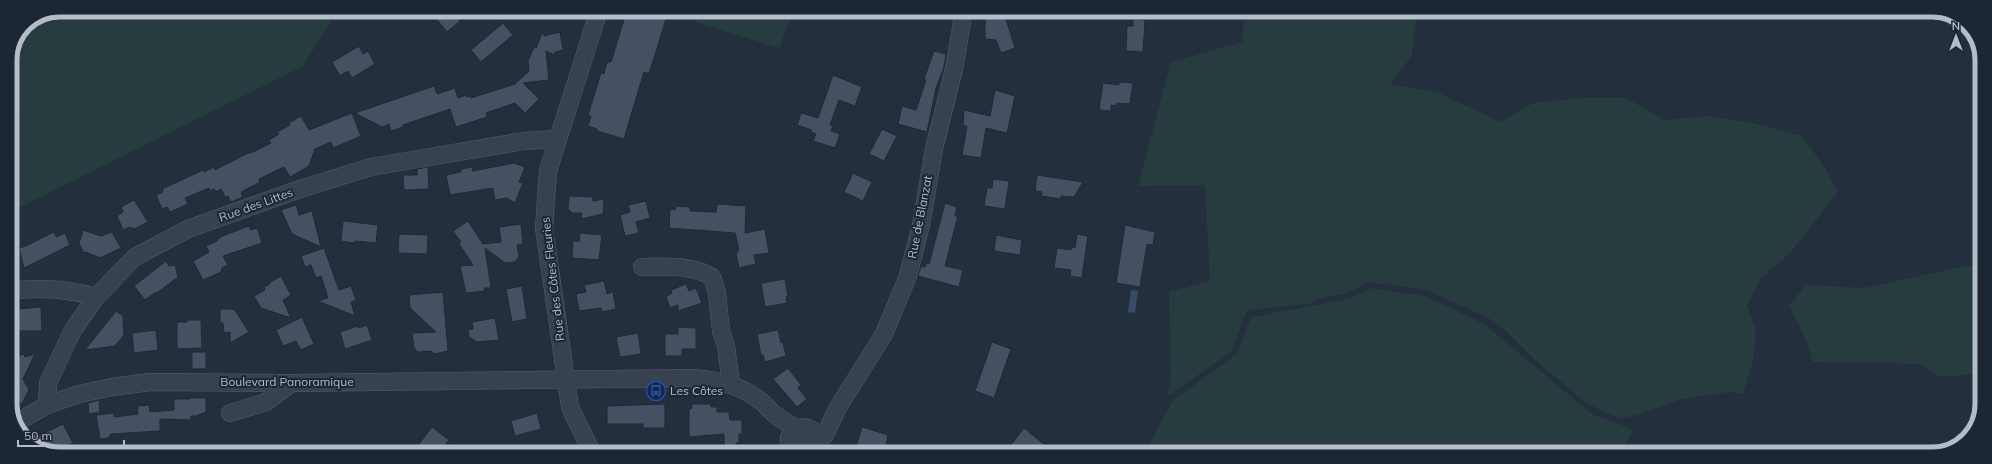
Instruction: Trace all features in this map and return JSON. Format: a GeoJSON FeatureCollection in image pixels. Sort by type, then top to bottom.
{"type":"FeatureCollection","features":[{"type":"Feature","properties":{"kind":"street","name":"Rue des Côtes Fleuries"},"geometry":{"type":"LineString","coordinates":[[589,447],[570,407],[565,381],[544,228],[548,171],[597,17]]}},
{"type":"Feature","properties":{"kind":"street","name":"Rue de Blanzat"},"geometry":{"type":"LineString","coordinates":[[803,446],[825,435],[837,409],[884,334],[908,276],[921,225],[934,149],[954,69],[963,17]]}},
{"type":"Feature","properties":{"kind":"street","name":"Rue des Littes"},"geometry":{"type":"LineString","coordinates":[[47,405],[48,383],[73,330],[96,297],[135,258],[182,232],[297,190],[371,167],[524,141],[557,139]]}},
{"type":"Feature","properties":{"kind":"street"},"geometry":{"type":"LineString","coordinates":[[642,267],[674,266],[700,270],[712,277],[717,293],[721,331],[726,346],[730,384]]}},
{"type":"Feature","properties":{"kind":"street"},"geometry":{"type":"LineString","coordinates":[[17,290],[73,290],[96,297]]}},
{"type":"Feature","properties":{"kind":"street","name":"Boulevard Panoramique"},"geometry":{"type":"LineString","coordinates":[[20,421],[47,405],[79,394],[112,386],[150,382],[292,383],[565,381],[692,378],[714,380],[730,384],[752,395],[763,403],[803,446]]}},
{"type":"Feature","properties":{"kind":"street"},"geometry":{"type":"LineString","coordinates":[[230,414],[266,402],[292,383]]}},
{"type":"Feature","properties":{"kind":"green space"},"geometry":{"type":"Polygon","coordinates":[[[60,17],[334,17],[303,66],[17,209],[18,52],[24,36],[36,24],[44,20],[60,17]]]}},
{"type":"Feature","properties":{"kind":"green space"},"geometry":{"type":"Polygon","coordinates":[[[697,17],[791,17],[779,48],[695,22],[697,17]]]}},
{"type":"Feature","properties":{"kind":"green space"},"geometry":{"type":"Polygon","coordinates":[[[1244,17],[1417,17],[1411,57],[1390,84],[1439,93],[1500,122],[1533,103],[1579,98],[1626,98],[1665,120],[1709,116],[1753,123],[1802,136],[1825,168],[1838,192],[1790,253],[1760,279],[1747,305],[1756,332],[1753,361],[1743,394],[1729,392],[1679,400],[1638,415],[1621,418],[1588,404],[1540,365],[1505,330],[1487,317],[1424,289],[1365,282],[1355,290],[1339,295],[1324,297],[1309,304],[1247,310],[1231,352],[1168,396],[1171,374],[1169,292],[1210,281],[1205,185],[1138,186],[1171,62],[1242,42],[1244,17]]]}},
{"type":"Feature","properties":{"kind":"green space"},"geometry":{"type":"Polygon","coordinates":[[[1975,264],[1975,373],[1960,376],[1937,376],[1921,365],[1893,363],[1813,362],[1806,339],[1789,306],[1806,285],[1864,288],[1975,264]]]}},
{"type":"Feature","properties":{"kind":"green space"},"geometry":{"type":"Polygon","coordinates":[[[1370,288],[1425,296],[1484,324],[1593,415],[1633,429],[1624,447],[1148,447],[1173,400],[1237,354],[1251,317],[1349,299],[1370,288]]]}},
{"type":"Feature","properties":{"kind":"water"},"geometry":{"type":"Polygon","coordinates":[[[1131,290],[1138,291],[1135,313],[1128,312],[1131,290]]]}},
{"type":"Feature","properties":{"kind":"building"},"geometry":{"type":"Polygon","coordinates":[[[435,17],[457,17],[460,21],[447,32],[435,17]]]}},
{"type":"Feature","properties":{"kind":"building"},"geometry":{"type":"Polygon","coordinates":[[[625,17],[660,17],[666,19],[649,74],[644,72],[624,139],[597,131],[597,129],[588,126],[591,116],[588,115],[601,73],[604,74],[607,62],[611,62],[625,17]]]}},
{"type":"Feature","properties":{"kind":"building"},"geometry":{"type":"Polygon","coordinates":[[[985,18],[1006,19],[1015,48],[1001,53],[996,40],[985,39],[985,18]]]}},
{"type":"Feature","properties":{"kind":"building"},"geometry":{"type":"Polygon","coordinates":[[[1133,19],[1145,20],[1143,52],[1126,51],[1127,26],[1133,26],[1133,19]]]}},
{"type":"Feature","properties":{"kind":"building"},"geometry":{"type":"Polygon","coordinates":[[[503,23],[513,35],[481,62],[471,50],[503,23]]]}},
{"type":"Feature","properties":{"kind":"building"},"geometry":{"type":"Polygon","coordinates":[[[543,31],[544,36],[560,32],[563,50],[555,52],[554,55],[546,51],[549,80],[523,83],[539,99],[525,113],[515,103],[486,113],[487,117],[456,127],[450,109],[403,125],[403,127],[391,131],[389,124],[382,127],[355,113],[434,86],[437,94],[455,88],[458,98],[466,95],[467,97],[470,96],[471,98],[515,84],[529,71],[528,61],[534,47],[536,48],[543,31]]]}},
{"type":"Feature","properties":{"kind":"building"},"geometry":{"type":"Polygon","coordinates":[[[359,46],[363,54],[368,51],[375,64],[352,78],[348,71],[340,76],[332,62],[359,46]]]}},
{"type":"Feature","properties":{"kind":"building"},"geometry":{"type":"Polygon","coordinates":[[[934,51],[946,54],[944,67],[936,88],[927,132],[898,124],[902,106],[916,110],[926,80],[924,79],[934,51]]]}},
{"type":"Feature","properties":{"kind":"building"},"geometry":{"type":"Polygon","coordinates":[[[833,75],[862,87],[855,106],[839,100],[830,125],[833,126],[831,131],[840,134],[835,148],[813,141],[816,134],[811,132],[812,130],[797,125],[801,113],[818,118],[833,75]]]}},
{"type":"Feature","properties":{"kind":"building"},"geometry":{"type":"Polygon","coordinates":[[[1119,82],[1133,83],[1130,104],[1117,103],[1117,106],[1111,105],[1111,111],[1099,110],[1103,83],[1119,85],[1119,82]]]}},
{"type":"Feature","properties":{"kind":"building"},"geometry":{"type":"Polygon","coordinates":[[[995,90],[1015,96],[1007,133],[986,128],[981,158],[962,155],[967,126],[963,126],[964,110],[990,116],[995,90]]]}},
{"type":"Feature","properties":{"kind":"building"},"geometry":{"type":"Polygon","coordinates":[[[352,113],[361,136],[333,148],[331,142],[315,149],[309,166],[290,177],[284,167],[259,179],[260,182],[241,192],[243,197],[231,202],[228,196],[225,197],[221,189],[216,192],[214,189],[210,191],[209,188],[185,198],[188,204],[170,212],[167,207],[162,209],[156,195],[163,192],[162,189],[203,170],[204,172],[214,167],[215,170],[271,143],[269,140],[279,134],[277,132],[290,125],[289,123],[301,116],[309,130],[352,113]]]}},
{"type":"Feature","properties":{"kind":"building"},"geometry":{"type":"Polygon","coordinates":[[[882,129],[897,136],[884,161],[869,154],[882,129]]]}},
{"type":"Feature","properties":{"kind":"building"},"geometry":{"type":"Polygon","coordinates":[[[514,163],[525,167],[519,182],[523,183],[515,203],[507,198],[495,200],[493,188],[450,195],[446,175],[461,172],[461,169],[472,167],[473,171],[514,163]]]}},
{"type":"Feature","properties":{"kind":"building"},"geometry":{"type":"Polygon","coordinates":[[[428,167],[429,189],[404,190],[403,175],[417,175],[417,169],[428,167]]]}},
{"type":"Feature","properties":{"kind":"building"},"geometry":{"type":"Polygon","coordinates":[[[853,173],[872,182],[863,201],[844,192],[853,173]]]}},
{"type":"Feature","properties":{"kind":"building"},"geometry":{"type":"Polygon","coordinates":[[[1037,175],[1083,182],[1074,197],[1061,196],[1061,199],[1041,196],[1042,192],[1035,191],[1037,175]]]}},
{"type":"Feature","properties":{"kind":"building"},"geometry":{"type":"Polygon","coordinates":[[[993,179],[1009,181],[1005,209],[984,206],[987,188],[992,188],[993,179]]]}},
{"type":"Feature","properties":{"kind":"building"},"geometry":{"type":"Polygon","coordinates":[[[569,196],[593,197],[593,201],[604,199],[603,214],[581,219],[582,213],[572,213],[568,209],[569,196]]]}},
{"type":"Feature","properties":{"kind":"building"},"geometry":{"type":"Polygon","coordinates":[[[134,200],[148,222],[134,229],[129,227],[123,230],[117,216],[123,212],[121,207],[134,200]]]}},
{"type":"Feature","properties":{"kind":"building"},"geometry":{"type":"Polygon","coordinates":[[[646,201],[650,218],[636,222],[639,233],[625,236],[620,215],[630,212],[628,205],[646,201]]]}},
{"type":"Feature","properties":{"kind":"building"},"geometry":{"type":"Polygon","coordinates":[[[945,203],[957,207],[955,216],[958,216],[945,266],[963,270],[959,287],[918,276],[921,266],[925,267],[926,263],[929,264],[945,203]]]}},
{"type":"Feature","properties":{"kind":"building"},"geometry":{"type":"Polygon","coordinates":[[[717,204],[746,206],[745,233],[765,229],[769,253],[754,255],[756,264],[739,268],[736,254],[739,250],[735,233],[669,228],[670,209],[675,210],[676,206],[690,207],[690,211],[716,212],[717,204]]]}},
{"type":"Feature","properties":{"kind":"building"},"geometry":{"type":"Polygon","coordinates":[[[296,205],[299,215],[312,211],[321,247],[292,234],[281,210],[296,205]]]}},
{"type":"Feature","properties":{"kind":"building"},"geometry":{"type":"Polygon","coordinates":[[[343,221],[378,225],[376,243],[341,241],[343,221]]]}},
{"type":"Feature","properties":{"kind":"building"},"geometry":{"type":"Polygon","coordinates":[[[468,221],[483,244],[501,242],[499,227],[521,224],[523,244],[517,245],[519,256],[515,262],[505,263],[485,248],[491,288],[484,288],[485,291],[466,293],[460,266],[473,265],[459,244],[461,242],[453,231],[468,221]]]}},
{"type":"Feature","properties":{"kind":"building"},"geometry":{"type":"Polygon","coordinates":[[[1125,225],[1155,232],[1153,245],[1147,244],[1140,287],[1116,283],[1125,225]]]}},
{"type":"Feature","properties":{"kind":"building"},"geometry":{"type":"Polygon","coordinates":[[[249,226],[251,230],[257,228],[262,243],[223,256],[228,265],[222,268],[221,272],[203,280],[193,261],[209,252],[206,246],[217,241],[220,237],[249,226]]]}},
{"type":"Feature","properties":{"kind":"building"},"geometry":{"type":"Polygon","coordinates":[[[83,230],[101,236],[112,232],[121,248],[100,258],[86,252],[84,253],[79,243],[83,230]]]}},
{"type":"Feature","properties":{"kind":"building"},"geometry":{"type":"Polygon","coordinates":[[[54,232],[56,237],[65,233],[70,245],[24,268],[19,248],[54,232]]]}},
{"type":"Feature","properties":{"kind":"building"},"geometry":{"type":"Polygon","coordinates":[[[580,233],[602,235],[599,260],[572,258],[573,241],[579,241],[580,233]]]}},
{"type":"Feature","properties":{"kind":"building"},"geometry":{"type":"Polygon","coordinates":[[[399,234],[428,235],[427,254],[398,253],[399,234]]]}},
{"type":"Feature","properties":{"kind":"building"},"geometry":{"type":"Polygon","coordinates":[[[1077,234],[1088,236],[1082,278],[1070,276],[1071,270],[1054,268],[1057,248],[1071,250],[1072,247],[1075,248],[1077,234]]]}},
{"type":"Feature","properties":{"kind":"building"},"geometry":{"type":"Polygon","coordinates":[[[996,235],[1022,240],[1020,255],[994,251],[996,235]]]}},
{"type":"Feature","properties":{"kind":"building"},"geometry":{"type":"Polygon","coordinates":[[[324,248],[339,290],[351,286],[356,300],[351,302],[355,316],[318,301],[328,298],[321,276],[316,278],[311,265],[305,267],[301,256],[324,248]]]}},
{"type":"Feature","properties":{"kind":"building"},"geometry":{"type":"Polygon","coordinates":[[[166,261],[169,266],[175,265],[178,277],[145,300],[134,286],[166,261]]]}},
{"type":"Feature","properties":{"kind":"building"},"geometry":{"type":"Polygon","coordinates":[[[281,276],[291,295],[283,300],[291,318],[261,308],[254,296],[265,290],[264,287],[281,276]]]}},
{"type":"Feature","properties":{"kind":"building"},"geometry":{"type":"Polygon","coordinates":[[[785,279],[788,296],[786,296],[787,303],[765,307],[761,283],[785,279]]]}},
{"type":"Feature","properties":{"kind":"building"},"geometry":{"type":"Polygon","coordinates":[[[604,281],[607,294],[613,292],[616,309],[602,312],[601,308],[579,311],[576,294],[586,292],[584,285],[604,281]]]}},
{"type":"Feature","properties":{"kind":"building"},"geometry":{"type":"Polygon","coordinates":[[[686,284],[689,291],[696,288],[702,303],[678,311],[678,305],[670,308],[666,297],[672,293],[671,290],[686,284]]]}},
{"type":"Feature","properties":{"kind":"building"},"geometry":{"type":"Polygon","coordinates":[[[522,286],[527,319],[512,322],[506,289],[522,286]]]}},
{"type":"Feature","properties":{"kind":"building"},"geometry":{"type":"Polygon","coordinates":[[[443,292],[448,351],[434,354],[431,351],[418,352],[414,348],[412,333],[436,332],[410,308],[409,295],[443,292]]]}},
{"type":"Feature","properties":{"kind":"building"},"geometry":{"type":"Polygon","coordinates":[[[41,307],[42,331],[17,331],[17,318],[19,316],[18,309],[41,307]]]}},
{"type":"Feature","properties":{"kind":"building"},"geometry":{"type":"Polygon","coordinates":[[[220,309],[234,309],[249,332],[230,343],[230,332],[224,333],[223,323],[220,323],[220,309]]]}},
{"type":"Feature","properties":{"kind":"building"},"geometry":{"type":"Polygon","coordinates":[[[116,311],[123,316],[124,335],[115,346],[85,350],[116,311]]]}},
{"type":"Feature","properties":{"kind":"building"},"geometry":{"type":"Polygon","coordinates":[[[302,317],[314,344],[301,350],[296,341],[283,346],[276,330],[302,317]]]}},
{"type":"Feature","properties":{"kind":"building"},"geometry":{"type":"Polygon","coordinates":[[[495,318],[499,340],[477,342],[469,337],[468,330],[473,329],[472,322],[495,318]]]}},
{"type":"Feature","properties":{"kind":"building"},"geometry":{"type":"Polygon","coordinates":[[[187,320],[201,320],[202,348],[177,349],[177,322],[187,322],[187,320]]]}},
{"type":"Feature","properties":{"kind":"building"},"geometry":{"type":"Polygon","coordinates":[[[367,325],[372,340],[345,349],[340,332],[358,326],[359,328],[367,325]]]}},
{"type":"Feature","properties":{"kind":"building"},"geometry":{"type":"Polygon","coordinates":[[[678,327],[696,328],[696,349],[682,349],[682,356],[665,356],[665,334],[678,334],[678,327]]]}},
{"type":"Feature","properties":{"kind":"building"},"geometry":{"type":"Polygon","coordinates":[[[156,330],[158,350],[134,353],[132,333],[156,330]]]}},
{"type":"Feature","properties":{"kind":"building"},"geometry":{"type":"Polygon","coordinates":[[[778,330],[781,343],[783,342],[786,356],[765,362],[763,355],[761,355],[757,334],[778,330]]]}},
{"type":"Feature","properties":{"kind":"building"},"geometry":{"type":"Polygon","coordinates":[[[638,333],[641,354],[620,357],[616,337],[638,333]]]}},
{"type":"Feature","properties":{"kind":"building"},"geometry":{"type":"Polygon","coordinates":[[[992,342],[1011,349],[994,398],[975,391],[992,342]]]}},
{"type":"Feature","properties":{"kind":"building"},"geometry":{"type":"Polygon","coordinates":[[[192,352],[206,352],[206,369],[192,369],[192,352]]]}},
{"type":"Feature","properties":{"kind":"building"},"geometry":{"type":"Polygon","coordinates":[[[24,354],[25,357],[35,354],[23,379],[29,390],[21,405],[17,398],[17,356],[24,354]]]}},
{"type":"Feature","properties":{"kind":"building"},"geometry":{"type":"Polygon","coordinates":[[[788,368],[801,385],[798,388],[807,399],[797,407],[773,379],[788,368]]]}},
{"type":"Feature","properties":{"kind":"building"},"geometry":{"type":"Polygon","coordinates":[[[206,398],[206,412],[196,416],[191,416],[191,420],[160,419],[160,431],[111,434],[108,438],[100,439],[96,415],[114,413],[114,417],[138,414],[137,406],[149,405],[150,412],[174,410],[174,399],[206,398]]]}},
{"type":"Feature","properties":{"kind":"building"},"geometry":{"type":"Polygon","coordinates":[[[99,400],[100,412],[89,414],[88,403],[99,400]]]}},
{"type":"Feature","properties":{"kind":"building"},"geometry":{"type":"Polygon","coordinates":[[[665,404],[665,428],[643,428],[643,424],[607,424],[607,406],[665,404]]]}},
{"type":"Feature","properties":{"kind":"building"},"geometry":{"type":"Polygon","coordinates":[[[692,404],[711,404],[711,407],[717,407],[717,412],[729,412],[730,420],[742,420],[742,434],[739,434],[739,443],[736,443],[736,447],[724,447],[724,434],[689,437],[689,409],[692,408],[692,404]]]}},
{"type":"Feature","properties":{"kind":"building"},"geometry":{"type":"Polygon","coordinates":[[[537,413],[541,429],[515,436],[511,421],[537,413]]]}},
{"type":"Feature","properties":{"kind":"building"},"geometry":{"type":"Polygon","coordinates":[[[63,424],[73,443],[65,447],[52,446],[38,441],[36,437],[63,424]]]}},
{"type":"Feature","properties":{"kind":"building"},"geometry":{"type":"Polygon","coordinates":[[[432,427],[449,440],[443,447],[417,447],[432,427]]]}},
{"type":"Feature","properties":{"kind":"building"},"geometry":{"type":"Polygon","coordinates":[[[862,427],[888,435],[886,447],[879,445],[878,447],[856,447],[862,427]]]}},
{"type":"Feature","properties":{"kind":"building"},"geometry":{"type":"Polygon","coordinates":[[[1024,428],[1047,447],[1009,447],[1024,428]]]}},
{"type":"Feature","properties":{"kind":"place","name":"Les Côtes"},"geometry":{"type":"Point","coordinates":[656,391]}}]}
